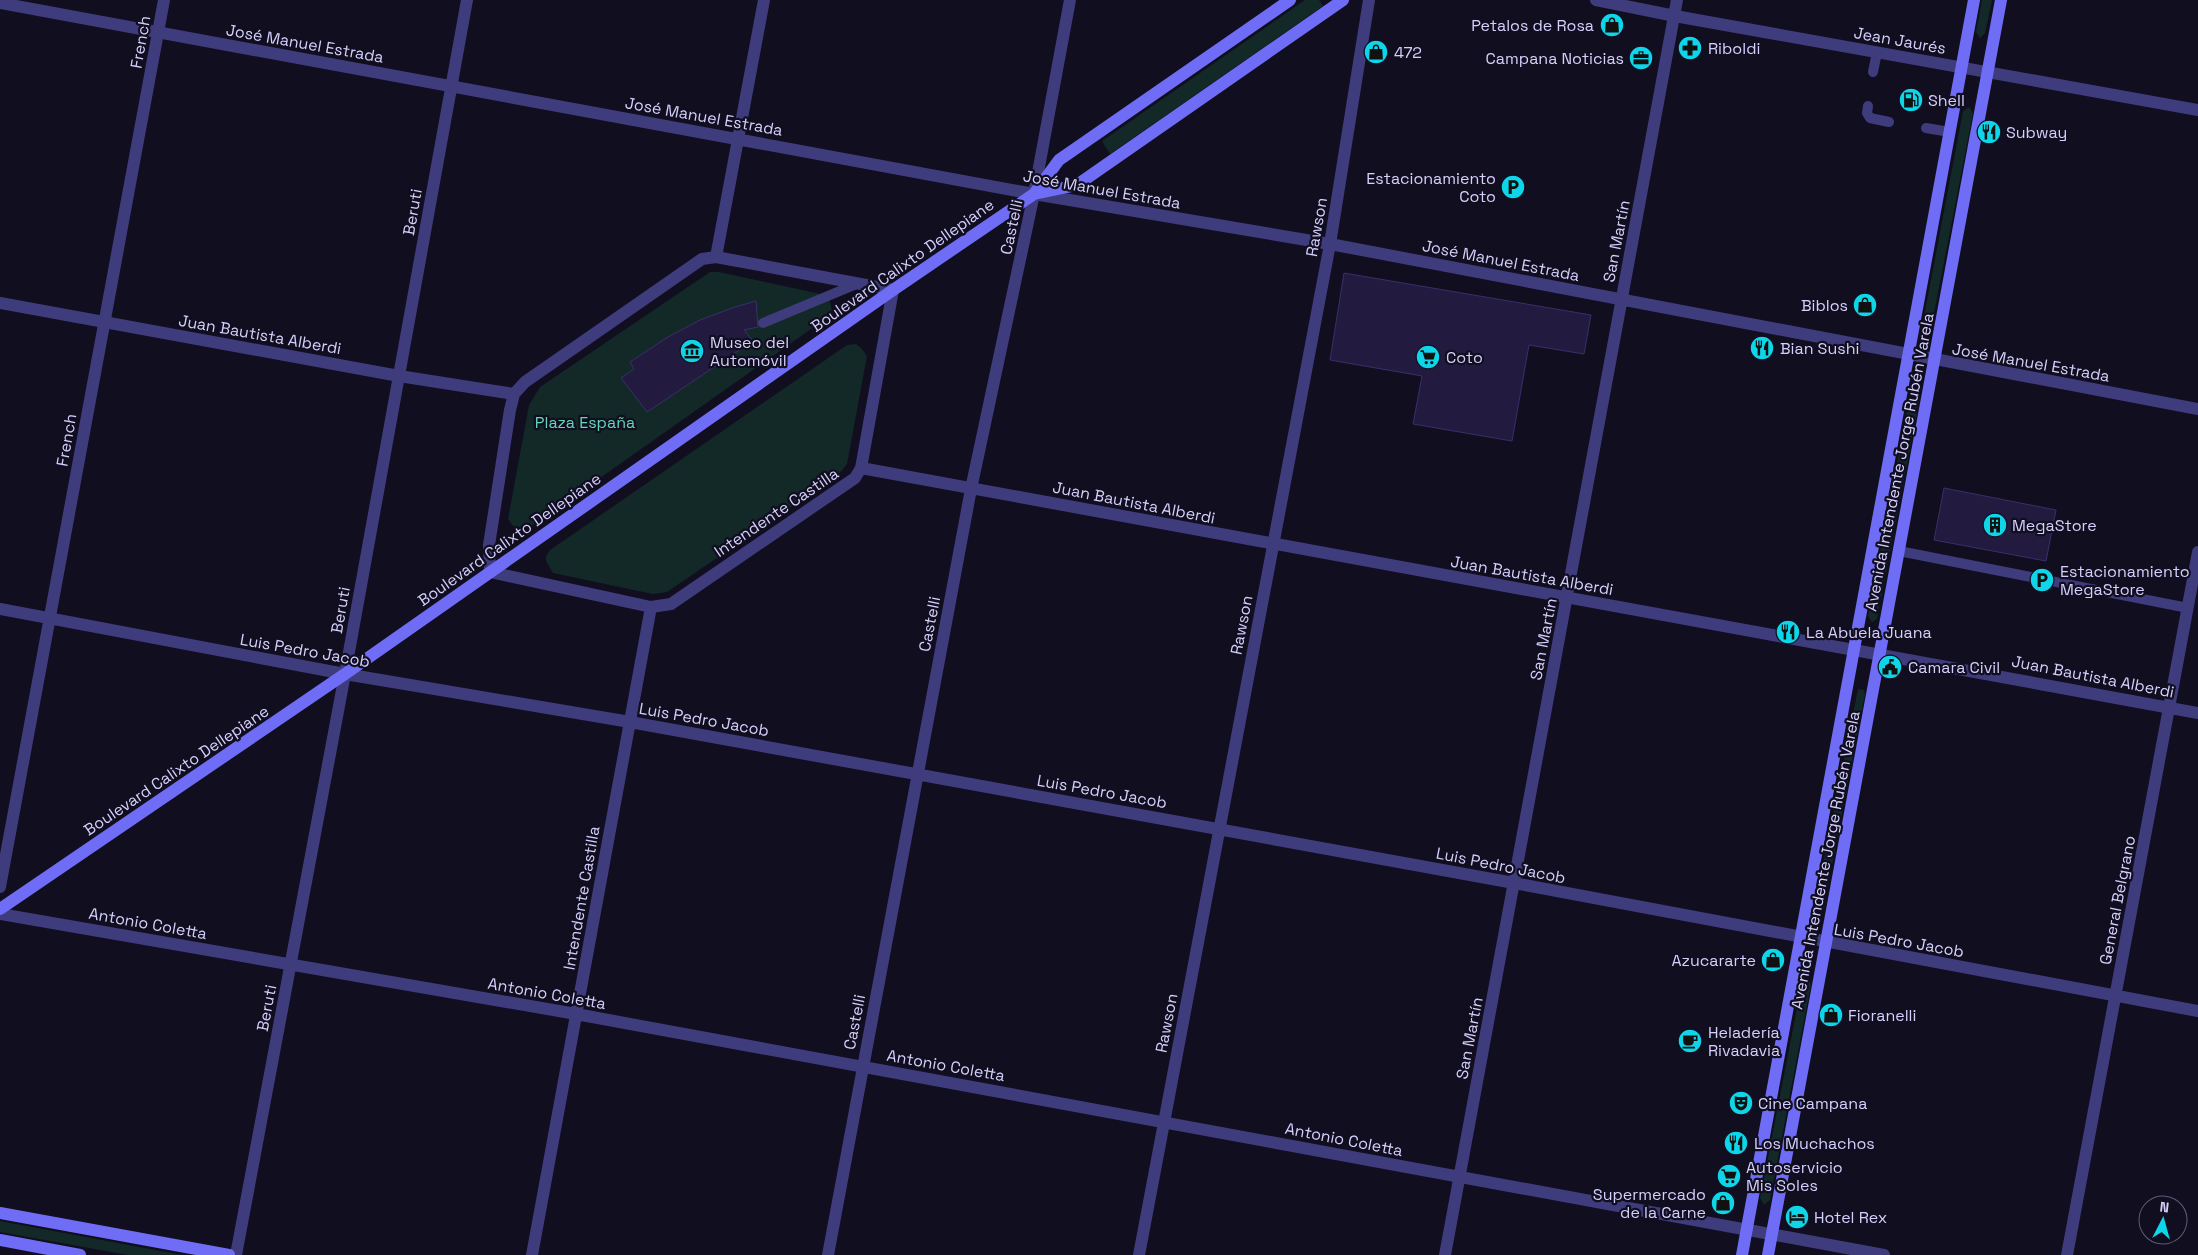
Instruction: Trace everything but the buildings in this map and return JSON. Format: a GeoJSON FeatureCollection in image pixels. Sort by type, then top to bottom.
{"type":"FeatureCollection","features":[{"type":"Feature","properties":{"kind":"main road","name":"Boulevard Calixto Dellepiane"},"geometry":{"type":"LineString","coordinates":[[0,909],[345,674],[1034,194],[1059,160],[1290,0]]}},
{"type":"Feature","properties":{"kind":"main road","name":"Boulevard Calixto Dellepiane"},"geometry":{"type":"LineString","coordinates":[[1034,194],[1077,185],[1343,0]]}},
{"type":"Feature","properties":{"kind":"main road","name":"Avenida Intendente Jorge Rubén Varela"},"geometry":{"type":"LineString","coordinates":[[1742,1255],[1974,0]]}},
{"type":"Feature","properties":{"kind":"main road","name":"Avenida Intendente Jorge Rubén Varela"},"geometry":{"type":"LineString","coordinates":[[1768,1255],[2002,0]]}},
{"type":"Feature","properties":{"kind":"main road"},"geometry":{"type":"LineString","coordinates":[[0,1213],[228,1255]]}},
{"type":"Feature","properties":{"kind":"main road"},"geometry":{"type":"LineString","coordinates":[[0,1240],[80,1255]]}},
{"type":"Feature","properties":{"kind":"street","name":"French"},"geometry":{"type":"LineString","coordinates":[[0,887],[164,0]]}},
{"type":"Feature","properties":{"kind":"street","name":"Beruti"},"geometry":{"type":"LineString","coordinates":[[236,1255],[345,674],[467,0]]}},
{"type":"Feature","properties":{"kind":"street"},"geometry":{"type":"LineString","coordinates":[[716,257],[764,0]]}},
{"type":"Feature","properties":{"kind":"street","name":"Castelli"},"geometry":{"type":"LineString","coordinates":[[828,1255],[971,489],[1034,194],[1070,0]]}},
{"type":"Feature","properties":{"kind":"street","name":"Rawson"},"geometry":{"type":"LineString","coordinates":[[1139,1255],[1330,244],[1369,0]]}},
{"type":"Feature","properties":{"kind":"street","name":"Jean Jaurés"},"geometry":{"type":"LineString","coordinates":[[1596,0],[1675,16],[2198,110]]}},
{"type":"Feature","properties":{"kind":"street","name":"San Martín"},"geometry":{"type":"LineString","coordinates":[[1445,1255],[1678,0]]}},
{"type":"Feature","properties":{"kind":"street","name":"José Manuel Estrada"},"geometry":{"type":"LineString","coordinates":[[0,3],[1034,194],[1330,244],[2198,409]]}},
{"type":"Feature","properties":{"kind":"street"},"geometry":{"type":"LineString","coordinates":[[490,572],[489,545],[510,410],[514,394],[525,382],[702,259],[716,257],[894,290]]}},
{"type":"Feature","properties":{"kind":"street","name":"Intendente Castilla"},"geometry":{"type":"LineString","coordinates":[[490,572],[650,606],[671,604],[854,478],[861,468],[894,290]]}},
{"type":"Feature","properties":{"kind":"street","name":"Juan Bautista Alberdi"},"geometry":{"type":"LineString","coordinates":[[0,303],[399,376],[514,394]]}},
{"type":"Feature","properties":{"kind":"street","name":"Juan Bautista Alberdi"},"geometry":{"type":"LineString","coordinates":[[861,468],[1273,545],[1854,648],[2198,713]]}},
{"type":"Feature","properties":{"kind":"street","name":"General Belgrano"},"geometry":{"type":"LineString","coordinates":[[2067,1255],[2198,552]]}},
{"type":"Feature","properties":{"kind":"street","name":"Intendente Castilla"},"geometry":{"type":"LineString","coordinates":[[532,1255],[650,606]]}},
{"type":"Feature","properties":{"kind":"street","name":"Luis Pedro Jacob"},"geometry":{"type":"LineString","coordinates":[[0,609],[345,674],[630,722],[1220,829],[2198,1011]]}},
{"type":"Feature","properties":{"kind":"street","name":"Antonio Coletta"},"geometry":{"type":"LineString","coordinates":[[0,914],[576,1014],[1884,1255]]}},
{"type":"Feature","properties":{"kind":"lane"},"geometry":{"type":"LineString","coordinates":[[1874,72],[1877,52]]}},
{"type":"Feature","properties":{"kind":"lane"},"geometry":{"type":"LineString","coordinates":[[1868,106],[1867,113],[1870,118],[1889,122]]}},
{"type":"Feature","properties":{"kind":"lane"},"geometry":{"type":"LineString","coordinates":[[1926,128],[1950,132]]}},
{"type":"Feature","properties":{"kind":"lane"},"geometry":{"type":"LineString","coordinates":[[763,323],[859,283]]}},
{"type":"Feature","properties":{"kind":"lane"},"geometry":{"type":"LineString","coordinates":[[1899,551],[2188,608]]}},
{"type":"Feature","properties":{"kind":"green space"},"geometry":{"type":"Polygon","coordinates":[[[1305,0],[1319,0],[1323,6],[1110,154],[1102,141],[1305,0]]]}},
{"type":"Feature","properties":{"kind":"green space"},"geometry":{"type":"Polygon","coordinates":[[[1982,0],[1992,0],[1985,33],[1980,38],[1976,32],[1982,0]]]}},
{"type":"Feature","properties":{"kind":"green space"},"geometry":{"type":"Polygon","coordinates":[[[1969,107],[1973,113],[1931,329],[1925,333],[1922,327],[1963,111],[1969,107]]]}},
{"type":"Feature","properties":{"kind":"green space","name":"Plaza España"},"geometry":{"type":"Polygon","coordinates":[[[710,272],[719,272],[825,295],[830,301],[832,312],[828,317],[535,524],[526,528],[513,526],[508,519],[529,405],[540,387],[710,272]]]}},
{"type":"Feature","properties":{"kind":"green space"},"geometry":{"type":"Polygon","coordinates":[[[856,344],[867,356],[847,464],[838,475],[667,592],[653,594],[553,573],[546,561],[546,556],[550,550],[847,345],[856,344]]]}},
{"type":"Feature","properties":{"kind":"green space"},"geometry":{"type":"Polygon","coordinates":[[[1911,397],[1915,397],[1919,402],[1877,619],[1872,622],[1868,616],[1911,397]]]}},
{"type":"Feature","properties":{"kind":"green space"},"geometry":{"type":"Polygon","coordinates":[[[1858,689],[1864,690],[1865,694],[1823,911],[1818,914],[1814,909],[1858,689]]]}},
{"type":"Feature","properties":{"kind":"green space"},"geometry":{"type":"Polygon","coordinates":[[[1808,978],[1811,984],[1770,1200],[1764,1205],[1760,1198],[1802,983],[1808,978]]]}},
{"type":"Feature","properties":{"kind":"green space"},"geometry":{"type":"Polygon","coordinates":[[[0,1221],[182,1255],[128,1255],[0,1232],[0,1221]]]}},
{"type":"Feature","properties":{"kind":"place","name":"Petalos de Rosa"},"geometry":{"type":"Point","coordinates":[1612,25]}},
{"type":"Feature","properties":{"kind":"place","name":"Riboldi"},"geometry":{"type":"Point","coordinates":[1690,48]}},
{"type":"Feature","properties":{"kind":"place","name":"472"},"geometry":{"type":"Point","coordinates":[1376,52]}},
{"type":"Feature","properties":{"kind":"place","name":"Campana Noticias"},"geometry":{"type":"Point","coordinates":[1641,58]}},
{"type":"Feature","properties":{"kind":"place","name":"Shell"},"geometry":{"type":"Point","coordinates":[1911,100]}},
{"type":"Feature","properties":{"kind":"place","name":"Subway"},"geometry":{"type":"Point","coordinates":[1989,132]}},
{"type":"Feature","properties":{"kind":"place","name":"Estacionamiento Coto"},"geometry":{"type":"Point","coordinates":[1513,187]}},
{"type":"Feature","properties":{"kind":"place","name":"Biblos"},"geometry":{"type":"Point","coordinates":[1865,305]}},
{"type":"Feature","properties":{"kind":"place","name":"Bian Sushi"},"geometry":{"type":"Point","coordinates":[1762,348]}},
{"type":"Feature","properties":{"kind":"place","name":"Museo del Automóvil"},"geometry":{"type":"Point","coordinates":[692,351]}},
{"type":"Feature","properties":{"kind":"place","name":"Coto"},"geometry":{"type":"Point","coordinates":[1428,357]}},
{"type":"Feature","properties":{"kind":"place","name":"MegaStore"},"geometry":{"type":"Point","coordinates":[1995,525]}},
{"type":"Feature","properties":{"kind":"place","name":"Estacionamiento MegaStore"},"geometry":{"type":"Point","coordinates":[2042,580]}},
{"type":"Feature","properties":{"kind":"place","name":"La Abuela Juana"},"geometry":{"type":"Point","coordinates":[1788,632]}},
{"type":"Feature","properties":{"kind":"place","name":"Camara Civil"},"geometry":{"type":"Point","coordinates":[1890,667]}},
{"type":"Feature","properties":{"kind":"place","name":"Azucararte"},"geometry":{"type":"Point","coordinates":[1773,960]}},
{"type":"Feature","properties":{"kind":"place","name":"Fioranelli"},"geometry":{"type":"Point","coordinates":[1831,1015]}},
{"type":"Feature","properties":{"kind":"place","name":"Heladería Rivadavia"},"geometry":{"type":"Point","coordinates":[1690,1041]}},
{"type":"Feature","properties":{"kind":"place","name":"Cine Campana"},"geometry":{"type":"Point","coordinates":[1741,1103]}},
{"type":"Feature","properties":{"kind":"place","name":"Los Muchachos"},"geometry":{"type":"Point","coordinates":[1736,1143]}},
{"type":"Feature","properties":{"kind":"place","name":"Autoservicio Mis Soles"},"geometry":{"type":"Point","coordinates":[1729,1176]}},
{"type":"Feature","properties":{"kind":"place","name":"Supermercado de la Carne"},"geometry":{"type":"Point","coordinates":[1723,1203]}},
{"type":"Feature","properties":{"kind":"place","name":"Hotel Rex"},"geometry":{"type":"Point","coordinates":[1797,1217]}}]}
